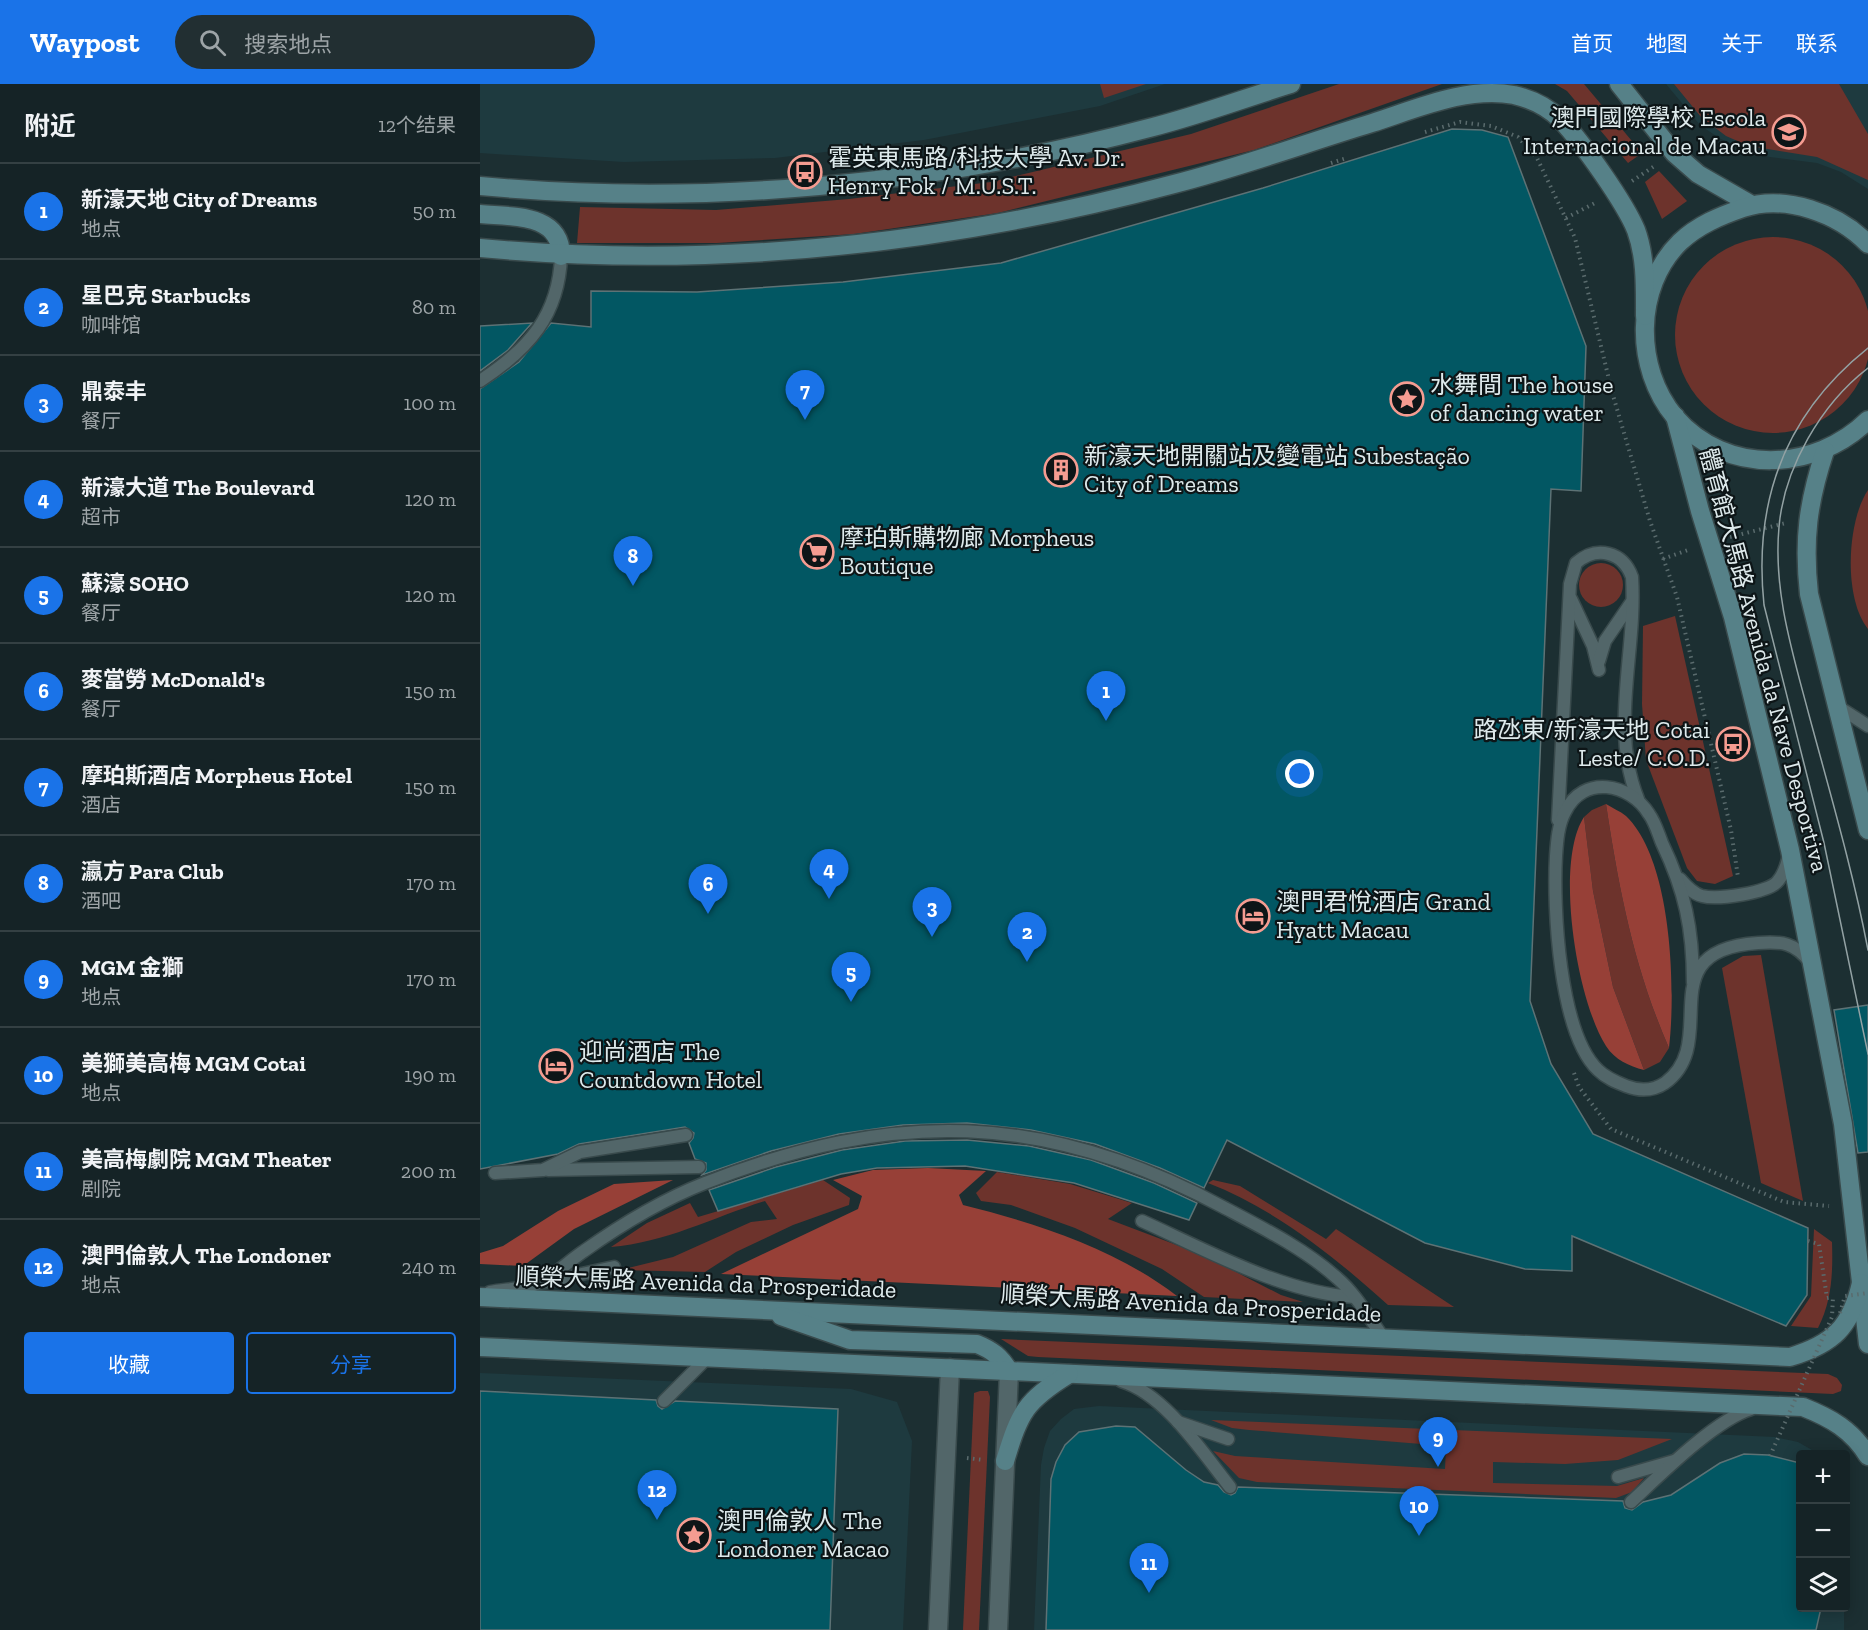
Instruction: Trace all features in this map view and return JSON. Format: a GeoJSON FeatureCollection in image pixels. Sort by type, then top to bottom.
{"type":"FeatureCollection","features":[{"type":"Feature","properties":{"kind":"main road"},"geometry":{"type":"LineString","coordinates":[[480,186],[557,193],[717,194],[867,181],[968,168],[1153,127],[1291,84]]}},
{"type":"Feature","properties":{"kind":"main road"},"geometry":{"type":"LineString","coordinates":[[1619,84],[1674,153],[1698,174],[1752,205]]}},
{"type":"Feature","properties":{"kind":"main road"},"geometry":{"type":"LineString","coordinates":[[480,248],[561,256],[718,257],[844,246],[978,229],[1174,184],[1455,97],[1514,95],[1539,103],[1560,118],[1603,176],[1636,230],[1645,273],[1645,352],[1655,386],[1675,416],[1695,435],[1718,449],[1744,458],[1771,461],[1799,459],[1825,451],[1853,434],[1868,420]]}},
{"type":"Feature","properties":{"kind":"main road"},"geometry":{"type":"LineString","coordinates":[[1645,316],[1656,276],[1680,243],[1713,218],[1752,205],[1794,205],[1823,214],[1833,218],[1868,243]]}},
{"type":"Feature","properties":{"kind":"main road"},"geometry":{"type":"LineString","coordinates":[[480,214],[539,221],[556,234],[561,244],[561,256]]}},
{"type":"Feature","properties":{"kind":"main road","name":"體育館大馬路 Avenida da Nave Desportiva"},"geometry":{"type":"LineString","coordinates":[[1675,416],[1709,542],[1733,617],[1790,850],[1815,967],[1843,1124],[1865,1288],[1868,1344]]}},
{"type":"Feature","properties":{"kind":"main road"},"geometry":{"type":"LineString","coordinates":[[1825,451],[1807,517],[1805,559],[1809,594],[1868,830]]}},
{"type":"Feature","properties":{"kind":"main road","name":"順榮大馬路 Avenida da Prosperidade"},"geometry":{"type":"LineString","coordinates":[[480,1295],[1790,1357],[1816,1349],[1838,1332],[1856,1308],[1865,1288]]}},
{"type":"Feature","properties":{"kind":"main road"},"geometry":{"type":"LineString","coordinates":[[762,1310],[850,1340],[977,1344],[991,1350],[1002,1359],[1009,1371]]}},
{"type":"Feature","properties":{"kind":"main road"},"geometry":{"type":"LineString","coordinates":[[480,1347],[1803,1407],[1833,1419],[1857,1439],[1868,1456]]}},
{"type":"Feature","properties":{"kind":"main road"},"geometry":{"type":"LineString","coordinates":[[1005,1461],[1018,1420],[1043,1389],[1069,1374]]}},
{"type":"Feature","properties":{"kind":"street"},"geometry":{"type":"LineString","coordinates":[[938,1630],[950,1368]]}},
{"type":"Feature","properties":{"kind":"street"},"geometry":{"type":"LineString","coordinates":[[998,1630],[1009,1371]]}},
{"type":"Feature","properties":{"kind":"lane"},"geometry":{"type":"LineString","coordinates":[[480,381],[531,340],[552,306],[560,277],[561,256]]}},
{"type":"Feature","properties":{"kind":"lane"},"geometry":{"type":"LineString","coordinates":[[1557,848],[1566,810],[1578,795],[1597,786],[1616,787],[1634,796],[1639,802],[1649,814],[1679,878],[1689,923],[1693,983],[1686,1047],[1676,1071],[1665,1083],[1650,1090],[1634,1089],[1614,1082],[1597,1069],[1585,1050],[1574,1023],[1566,988],[1555,906],[1557,848],[1569,595],[1576,563],[1594,553],[1611,553],[1628,568],[1632,577],[1625,758],[1639,802]]}},
{"type":"Feature","properties":{"kind":"lane"},"geometry":{"type":"LineString","coordinates":[[1569,595],[1593,646],[1599,670],[1605,641],[1631,602]]}},
{"type":"Feature","properties":{"kind":"lane"},"geometry":{"type":"LineString","coordinates":[[1838,706],[1868,726]]}},
{"type":"Feature","properties":{"kind":"lane"},"geometry":{"type":"LineString","coordinates":[[1679,878],[1689,889],[1702,896],[1741,894],[1767,888],[1778,883],[1786,868],[1790,850]]}},
{"type":"Feature","properties":{"kind":"lane"},"geometry":{"type":"LineString","coordinates":[[1693,983],[1701,964],[1714,952],[1749,943],[1779,941],[1791,944],[1815,967]]}},
{"type":"Feature","properties":{"kind":"lane"},"geometry":{"type":"LineString","coordinates":[[538,1284],[641,1213],[705,1183],[788,1155],[846,1139],[917,1130],[961,1130],[1015,1135],[1080,1148],[1144,1168],[1200,1195],[1274,1235],[1338,1278],[1383,1337]]}},
{"type":"Feature","properties":{"kind":"lane"},"geometry":{"type":"LineString","coordinates":[[543,1170],[580,1152],[686,1136]]}},
{"type":"Feature","properties":{"kind":"lane"},"geometry":{"type":"LineString","coordinates":[[495,1173],[699,1167]]}},
{"type":"Feature","properties":{"kind":"lane"},"geometry":{"type":"LineString","coordinates":[[1142,1221],[1267,1275],[1331,1296],[1354,1298]]}},
{"type":"Feature","properties":{"kind":"lane"},"geometry":{"type":"LineString","coordinates":[[480,1295],[614,1267]]}},
{"type":"Feature","properties":{"kind":"lane"},"geometry":{"type":"LineString","coordinates":[[664,1401],[708,1357]]}},
{"type":"Feature","properties":{"kind":"lane"},"geometry":{"type":"LineString","coordinates":[[1099,1375],[1133,1385],[1156,1400],[1230,1487]]}},
{"type":"Feature","properties":{"kind":"lane"},"geometry":{"type":"LineString","coordinates":[[1630,1502],[1737,1413],[1764,1405]]}},
{"type":"Feature","properties":{"kind":"lane"},"geometry":{"type":"LineString","coordinates":[[1175,1421],[1228,1439]]}},
{"type":"Feature","properties":{"kind":"lane"},"geometry":{"type":"LineString","coordinates":[[1618,1477],[1679,1460]]}},
{"type":"Feature","properties":{"kind":"path"},"geometry":{"type":"LineString","coordinates":[[1418,134],[1460,122],[1491,126],[1518,137],[1537,158],[1575,238],[1612,392],[1677,597],[1696,671],[1731,830],[1741,894]]}},
{"type":"Feature","properties":{"kind":"path"},"geometry":{"type":"LineString","coordinates":[[1329,163],[1349,157]]}},
{"type":"Feature","properties":{"kind":"path"},"geometry":{"type":"LineString","coordinates":[[1664,559],[1709,542],[1807,517]]}},
{"type":"Feature","properties":{"kind":"path"},"geometry":{"type":"LineString","coordinates":[[1808,1241],[1819,1244],[1827,1298],[1845,1296],[1865,1288]]}},
{"type":"Feature","properties":{"kind":"path"},"geometry":{"type":"LineString","coordinates":[[1840,1313],[1845,1296]]}},
{"type":"Feature","properties":{"kind":"path"},"geometry":{"type":"LineString","coordinates":[[1770,1456],[1832,1317],[1833,1297]]}},
{"type":"Feature","properties":{"kind":"path"},"geometry":{"type":"LineString","coordinates":[[946,1457],[1005,1461]]}},
{"type":"Feature","properties":{"kind":"shaded area"},"geometry":{"type":"Polygon","coordinates":[[[480,84],[1165,84],[1100,106],[924,140],[775,158],[624,162],[480,153],[480,84]]]}},
{"type":"Feature","properties":{"kind":"shaded area"},"geometry":{"type":"Polygon","coordinates":[[[1100,84],[1146,84],[1104,98],[1100,84]]]}},
{"type":"Feature","properties":{"kind":"shaded area"},"geometry":{"type":"Polygon","coordinates":[[[1339,84],[1442,84],[1254,150],[998,213],[854,234],[717,243],[577,243],[580,207],[716,210],[849,199],[991,182],[1191,134],[1339,84]]]}},
{"type":"Feature","properties":{"kind":"shaded area"},"geometry":{"type":"Polygon","coordinates":[[[1555,84],[1584,84],[1642,153],[1628,163],[1567,91],[1555,84]]]}},
{"type":"Feature","properties":{"kind":"shaded area","name":"澳門國際學校 Escola Internacional de Macau"},"geometry":{"type":"Polygon","coordinates":[[[1666,84],[1868,84],[1868,189],[1841,172],[1817,163],[1770,157],[1743,150],[1719,138],[1700,125],[1666,84]]]}},
{"type":"Feature","properties":{"kind":"shaded area","name":"澳門國際學校 Escola Internacional de Macau"},"geometry":{"type":"Polygon","coordinates":[[[1674,84],[1839,84],[1868,134],[1868,180],[1817,157],[1749,146],[1726,136],[1701,117],[1674,84]]]}},
{"type":"Feature","properties":{"kind":"shaded area"},"geometry":{"type":"Polygon","coordinates":[[[1659,171],[1687,201],[1662,219],[1645,182],[1659,171]]]}},
{"type":"Feature","properties":{"kind":"shaded area"},"geometry":{"type":"Polygon","coordinates":[[[1763,237],[1783,237],[1811,244],[1835,259],[1849,273],[1864,297],[1867,307],[1869,354],[1864,373],[1849,397],[1835,411],[1811,426],[1783,433],[1763,433],[1735,426],[1711,411],[1697,397],[1682,373],[1675,345],[1675,325],[1682,297],[1697,273],[1711,259],[1735,244],[1763,237]]]}},
{"type":"Feature","properties":{"kind":"shaded area"},"geometry":{"type":"Polygon","coordinates":[[[1868,490],[1868,629],[1854,599],[1851,559],[1856,520],[1868,490]]]}},
{"type":"Feature","properties":{"kind":"shaded area"},"geometry":{"type":"Polygon","coordinates":[[[1601,563],[1616,570],[1623,585],[1616,600],[1601,607],[1586,600],[1579,585],[1586,570],[1601,563]]]}},
{"type":"Feature","properties":{"kind":"shaded area"},"geometry":{"type":"Polygon","coordinates":[[[1675,616],[1733,876],[1715,884],[1697,881],[1687,868],[1646,760],[1642,704],[1643,626],[1675,616]]]}},
{"type":"Feature","properties":{"kind":"shaded area"},"geometry":{"type":"Polygon","coordinates":[[[1606,804],[1629,928],[1646,988],[1669,1048],[1660,1062],[1644,1070],[1613,987],[1593,891],[1584,817],[1592,810],[1606,804]]]}},
{"type":"Feature","properties":{"kind":"shaded area"},"geometry":{"type":"Polygon","coordinates":[[[1606,804],[1626,816],[1641,836],[1653,862],[1662,893],[1671,960],[1669,1048],[1646,988],[1629,928],[1606,804]]]}},
{"type":"Feature","properties":{"kind":"shaded area"},"geometry":{"type":"Polygon","coordinates":[[[1584,817],[1593,891],[1613,987],[1644,1070],[1623,1062],[1606,1046],[1595,1025],[1578,966],[1570,898],[1571,866],[1575,838],[1584,817]]]}},
{"type":"Feature","properties":{"kind":"shaded area"},"geometry":{"type":"Polygon","coordinates":[[[1761,955],[1803,1201],[1761,1183],[1722,968],[1743,956],[1761,955]]]}},
{"type":"Feature","properties":{"kind":"shaded area"},"geometry":{"type":"Polygon","coordinates":[[[928,1168],[986,1171],[959,1195],[963,1205],[1047,1229],[1102,1251],[1153,1279],[1177,1296],[721,1274],[858,1209],[862,1196],[833,1180],[873,1170],[928,1168]]]}},
{"type":"Feature","properties":{"kind":"shaded area"},"geometry":{"type":"Polygon","coordinates":[[[997,1172],[1070,1184],[1132,1203],[1108,1219],[1203,1255],[1281,1295],[1303,1302],[1204,1297],[1162,1269],[1075,1228],[1011,1205],[981,1201],[976,1193],[997,1172]]]}},
{"type":"Feature","properties":{"kind":"shaded area"},"geometry":{"type":"Polygon","coordinates":[[[673,1180],[574,1229],[523,1266],[480,1264],[480,1253],[503,1246],[558,1211],[614,1184],[673,1180]]]}},
{"type":"Feature","properties":{"kind":"shaded area"},"geometry":{"type":"Polygon","coordinates":[[[823,1180],[850,1198],[849,1205],[793,1225],[736,1252],[705,1272],[620,1270],[673,1257],[751,1222],[777,1219],[765,1201],[670,1235],[631,1245],[611,1247],[647,1223],[690,1203],[698,1217],[823,1180]]]}},
{"type":"Feature","properties":{"kind":"shaded area"},"geometry":{"type":"Polygon","coordinates":[[[1213,1180],[1240,1186],[1326,1239],[1336,1229],[1454,1307],[1388,1305],[1347,1269],[1303,1236],[1257,1206],[1208,1183],[1213,1180]]]}},
{"type":"Feature","properties":{"kind":"shaded area"},"geometry":{"type":"Polygon","coordinates":[[[1814,1229],[1832,1242],[1829,1297],[1818,1328],[1791,1326],[1811,1296],[1814,1229]]]}},
{"type":"Feature","properties":{"kind":"shaded area"},"geometry":{"type":"Polygon","coordinates":[[[1001,1339],[1828,1374],[1837,1378],[1842,1385],[1841,1391],[1833,1394],[1038,1357],[1028,1356],[1001,1339]]]}},
{"type":"Feature","properties":{"kind":"shaded area","name":"澳門倫敦人 The Londoner Macao"},"geometry":{"type":"Polygon","coordinates":[[[480,1373],[851,1389],[897,1402],[912,1441],[903,1630],[480,1630],[480,1373]]]}},
{"type":"Feature","properties":{"kind":"shaded area"},"geometry":{"type":"Polygon","coordinates":[[[988,1391],[990,1397],[979,1630],[963,1630],[974,1393],[988,1391]]]}},
{"type":"Feature","properties":{"kind":"shaded area"},"geometry":{"type":"Polygon","coordinates":[[[1099,1406],[1775,1437],[1798,1442],[1812,1450],[1796,1450],[1796,1612],[1844,1612],[1844,1630],[1034,1630],[1041,1465],[1044,1448],[1050,1431],[1074,1409],[1099,1406]]]}},
{"type":"Feature","properties":{"kind":"shaded area"},"geometry":{"type":"Polygon","coordinates":[[[1211,1420],[1672,1439],[1618,1460],[1565,1464],[1493,1462],[1493,1483],[1617,1486],[1644,1478],[1632,1492],[1616,1498],[1257,1482],[1239,1478],[1213,1451],[1235,1456],[1445,1469],[1446,1446],[1249,1430],[1232,1428],[1211,1420]]]}},
{"type":"Feature","properties":{"kind":"building"},"geometry":{"type":"Polygon","coordinates":[[[1452,129],[1482,130],[1508,137],[1586,346],[1581,491],[1551,489],[1530,1001],[1551,1064],[1593,1134],[1808,1228],[1807,1295],[1786,1326],[1572,1236],[1572,1271],[1525,1269],[1425,1243],[1227,1140],[1204,1188],[1160,1168],[1095,1144],[1031,1130],[967,1123],[903,1125],[839,1134],[771,1151],[702,1175],[706,1170],[706,1163],[695,1159],[689,1143],[694,1133],[685,1127],[579,1144],[558,1154],[480,1169],[480,389],[519,362],[551,323],[591,327],[591,291],[697,292],[843,282],[1001,263],[1263,188],[1452,129]]]}},
{"type":"Feature","properties":{"kind":"building"},"geometry":{"type":"Polygon","coordinates":[[[532,323],[508,350],[480,371],[480,326],[532,323]]]}},
{"type":"Feature","properties":{"kind":"building"},"geometry":{"type":"Polygon","coordinates":[[[1868,1005],[1868,1152],[1858,1153],[1834,1010],[1868,1005]]]}},
{"type":"Feature","properties":{"kind":"building"},"geometry":{"type":"Polygon","coordinates":[[[967,1140],[1029,1146],[1091,1160],[1154,1183],[1197,1203],[1189,1220],[1074,1183],[965,1166],[877,1168],[841,1174],[718,1211],[709,1190],[776,1167],[842,1150],[905,1141],[967,1140]]]}},
{"type":"Feature","properties":{"kind":"building","name":"澳門倫敦人 The Londoner Macao"},"geometry":{"type":"Polygon","coordinates":[[[480,1391],[656,1400],[662,1409],[675,1401],[838,1409],[830,1630],[480,1630],[480,1391]]]}},
{"type":"Feature","properties":{"kind":"building"},"geometry":{"type":"Polygon","coordinates":[[[1116,1426],[1135,1427],[1186,1470],[1204,1482],[1218,1485],[1224,1492],[1231,1495],[1238,1487],[1623,1501],[1625,1508],[1632,1510],[1643,1502],[1671,1495],[1720,1463],[1744,1454],[1768,1455],[1796,1462],[1796,1612],[1820,1612],[1816,1630],[1046,1630],[1051,1479],[1056,1462],[1065,1445],[1079,1432],[1116,1426]]]}},
{"type":"Feature","properties":{"kind":"tram line"},"geometry":{"type":"LineString","coordinates":[[1868,348],[1839,374],[1815,401],[1796,431],[1781,462],[1770,495],[1764,530],[1762,567],[1764,605],[1824,843],[1868,1054]]}},
{"type":"Feature","properties":{"kind":"tram line"},"geometry":{"type":"LineString","coordinates":[[1868,368],[1835,400],[1808,439],[1797,460],[1782,505],[1778,551],[1782,599],[1791,646],[1848,861],[1868,950]]}},
{"type":"Feature","properties":{"kind":"place","name":"澳門國際學校 Escola Internacional de Macau"},"geometry":{"type":"Point","coordinates":[1789,132]}},
{"type":"Feature","properties":{"kind":"place","name":"霍英東馬路/科技大學 Av. Dr. Henry Fok / M.U.S.T."},"geometry":{"type":"Point","coordinates":[805,172]}},
{"type":"Feature","properties":{"kind":"place","name":"水舞間 The house of dancing water"},"geometry":{"type":"Point","coordinates":[1407,399]}},
{"type":"Feature","properties":{"kind":"place","name":"摩珀斯酒店 Morpheus Hotel"},"geometry":{"type":"Point","coordinates":[805,420]}},
{"type":"Feature","properties":{"kind":"place","name":"新濠天地開關站及變電站 Subestação City of Dreams"},"geometry":{"type":"Point","coordinates":[1061,470]}},
{"type":"Feature","properties":{"kind":"place","name":"摩珀斯購物廊 Morpheus Boutique"},"geometry":{"type":"Point","coordinates":[817,552]}},
{"type":"Feature","properties":{"kind":"place","name":"瀛方 Para Club"},"geometry":{"type":"Point","coordinates":[633,586]}},
{"type":"Feature","properties":{"kind":"place","name":"新濠天地 City of Dreams"},"geometry":{"type":"Point","coordinates":[1106,721]}},
{"type":"Feature","properties":{"kind":"place","name":"路氹東/新濠天地 Cotai Leste/ C.O.D."},"geometry":{"type":"Point","coordinates":[1733,744]}},
{"type":"Feature","properties":{"kind":"place","name":"新濠大道 The Boulevard"},"geometry":{"type":"Point","coordinates":[829,899]}},
{"type":"Feature","properties":{"kind":"place","name":"麥當勞 McDonald's"},"geometry":{"type":"Point","coordinates":[708,914]}},
{"type":"Feature","properties":{"kind":"place","name":"澳門君悅酒店 Grand Hyatt Macau"},"geometry":{"type":"Point","coordinates":[1253,916]}},
{"type":"Feature","properties":{"kind":"place","name":"鼎泰丰"},"geometry":{"type":"Point","coordinates":[932,937]}},
{"type":"Feature","properties":{"kind":"place","name":"星巴克 Starbucks"},"geometry":{"type":"Point","coordinates":[1027,962]}},
{"type":"Feature","properties":{"kind":"place","name":"蘇濠 SOHO"},"geometry":{"type":"Point","coordinates":[851,1002]}},
{"type":"Feature","properties":{"kind":"place","name":"迎尚酒店 The Countdown Hotel"},"geometry":{"type":"Point","coordinates":[556,1066]}},
{"type":"Feature","properties":{"kind":"place","name":"MGM 金獅"},"geometry":{"type":"Point","coordinates":[1438,1467]}},
{"type":"Feature","properties":{"kind":"place","name":"澳門倫敦人 The Londoner"},"geometry":{"type":"Point","coordinates":[657,1520]}},
{"type":"Feature","properties":{"kind":"place","name":"澳門倫敦人 The Londoner Macao"},"geometry":{"type":"Point","coordinates":[694,1535]}},
{"type":"Feature","properties":{"kind":"place","name":"美獅美高梅 MGM Cotai"},"geometry":{"type":"Point","coordinates":[1419,1536]}},
{"type":"Feature","properties":{"kind":"place","name":"美高梅劇院 MGM Theater"},"geometry":{"type":"Point","coordinates":[1149,1593]}}]}
